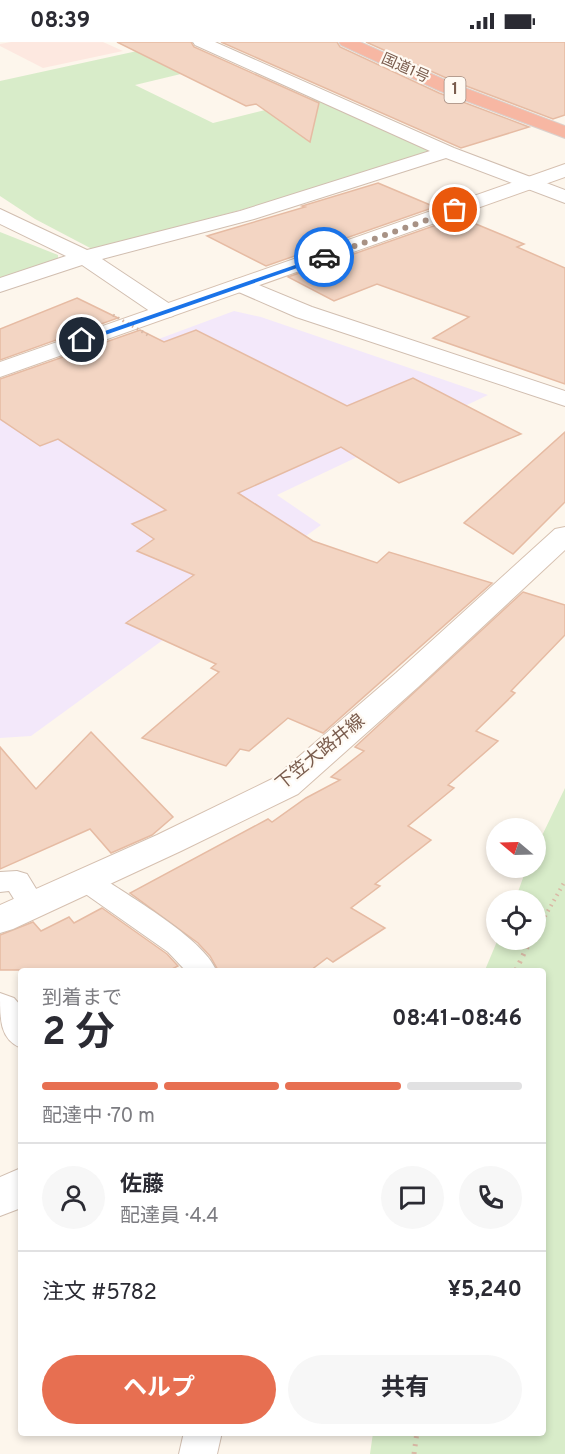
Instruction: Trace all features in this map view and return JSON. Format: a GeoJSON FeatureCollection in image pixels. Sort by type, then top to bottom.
{"type":"FeatureCollection","features":[{"type":"Feature","properties":{"kind":"highway","name":"国道1号"},"geometry":{"type":"LineString","coordinates":[[347,42],[446,87],[565,132]]}},
{"type":"Feature","properties":{"kind":"street"},"geometry":{"type":"LineString","coordinates":[[201,42],[447,152],[565,197]]}},
{"type":"Feature","properties":{"kind":"street"},"geometry":{"type":"LineString","coordinates":[[0,285],[85,257],[247,215],[447,152]]}},
{"type":"Feature","properties":{"kind":"street"},"geometry":{"type":"LineString","coordinates":[[0,370],[565,170]]}},
{"type":"Feature","properties":{"kind":"street"},"geometry":{"type":"LineString","coordinates":[[0,215],[12,224],[85,257],[165,311]]}},
{"type":"Feature","properties":{"kind":"street"},"geometry":{"type":"LineString","coordinates":[[243,285],[304,312],[565,399]]}},
{"type":"Feature","properties":{"kind":"street","name":"下笠大路井線"},"geometry":{"type":"LineString","coordinates":[[0,920],[286,786],[407,680],[565,535]]}},
{"type":"Feature","properties":{"kind":"street"},"geometry":{"type":"LineString","coordinates":[[0,1008],[18,1029]]}},
{"type":"Feature","properties":{"kind":"street"},"geometry":{"type":"LineString","coordinates":[[0,1198],[18,1188]]}},
{"type":"Feature","properties":{"kind":"lane"},"geometry":{"type":"LineString","coordinates":[[0,882],[16,881],[33,905]]}},
{"type":"Feature","properties":{"kind":"lane"},"geometry":{"type":"LineString","coordinates":[[87,881],[178,945],[200,968]]}},
{"type":"Feature","properties":{"kind":"lane"},"geometry":{"type":"LineString","coordinates":[[198,1454],[202,1436]]}},
{"type":"Feature","properties":{"kind":"path"},"geometry":{"type":"LineString","coordinates":[[113,315],[148,335]]}},
{"type":"Feature","properties":{"kind":"path"},"geometry":{"type":"LineString","coordinates":[[546,914],[565,881]]}},
{"type":"Feature","properties":{"kind":"path"},"geometry":{"type":"LineString","coordinates":[[517,968],[526,950]]}},
{"type":"Feature","properties":{"kind":"path"},"geometry":{"type":"LineString","coordinates":[[414,1454],[416,1436]]}},
{"type":"Feature","properties":{"kind":"shaded area"},"geometry":{"type":"Polygon","coordinates":[[[103,42],[123,51],[43,68],[0,46],[0,44],[103,42]]]}},
{"type":"Feature","properties":{"kind":"shaded area"},"geometry":{"type":"Polygon","coordinates":[[[234,311],[261,317],[488,395],[277,495],[321,525],[31,736],[0,738],[0,398],[234,311]]]}},
{"type":"Feature","properties":{"kind":"green space"},"geometry":{"type":"Polygon","coordinates":[[[160,46],[210,67],[135,85],[213,123],[314,98],[434,153],[259,205],[94,250],[35,219],[0,196],[0,81],[160,46]]]}},
{"type":"Feature","properties":{"kind":"green space"},"geometry":{"type":"Polygon","coordinates":[[[0,232],[58,255],[58,262],[0,281],[0,232]]]}},
{"type":"Feature","properties":{"kind":"green space"},"geometry":{"type":"Polygon","coordinates":[[[565,788],[565,1454],[370,1454],[373,1436],[546,1436],[546,968],[486,968],[493,950],[546,950],[546,890],[519,890],[523,878],[546,878],[546,827],[565,788]]]}},
{"type":"Feature","properties":{"kind":"building"},"geometry":{"type":"Polygon","coordinates":[[[117,42],[191,42],[194,47],[319,103],[310,142],[256,104],[246,106],[117,42]]]}},
{"type":"Feature","properties":{"kind":"building"},"geometry":{"type":"Polygon","coordinates":[[[221,42],[337,42],[340,47],[439,93],[529,127],[461,148],[221,42]]]}},
{"type":"Feature","properties":{"kind":"building"},"geometry":{"type":"Polygon","coordinates":[[[366,42],[565,42],[565,115],[553,119],[453,81],[366,42]]]}},
{"type":"Feature","properties":{"kind":"building"},"geometry":{"type":"Polygon","coordinates":[[[378,183],[435,207],[266,266],[207,236],[305,207],[302,206],[378,183]]]}},
{"type":"Feature","properties":{"kind":"building"},"geometry":{"type":"Polygon","coordinates":[[[459,217],[524,244],[517,247],[565,268],[565,384],[433,338],[469,317],[377,284],[334,301],[288,277],[459,217]]]}},
{"type":"Feature","properties":{"kind":"building"},"geometry":{"type":"Polygon","coordinates":[[[77,298],[118,318],[0,360],[0,329],[77,298]]]}},
{"type":"Feature","properties":{"kind":"building"},"geometry":{"type":"Polygon","coordinates":[[[140,330],[164,342],[196,330],[347,406],[413,378],[521,434],[399,483],[341,447],[238,493],[313,541],[377,563],[389,552],[492,583],[323,733],[288,718],[249,751],[240,749],[226,766],[142,738],[219,672],[211,668],[216,664],[126,623],[194,575],[137,551],[154,539],[132,524],[166,510],[58,439],[40,446],[0,419],[0,379],[140,330]]]}},
{"type":"Feature","properties":{"kind":"building"},"geometry":{"type":"Polygon","coordinates":[[[565,432],[565,502],[513,554],[464,523],[565,432]]]}},
{"type":"Feature","properties":{"kind":"building"},"geometry":{"type":"Polygon","coordinates":[[[523,592],[565,605],[565,635],[511,691],[515,693],[476,731],[498,741],[448,785],[454,788],[408,826],[431,840],[375,884],[380,886],[351,908],[385,928],[333,962],[327,958],[314,968],[217,968],[198,943],[130,893],[268,819],[272,822],[306,798],[340,780],[331,777],[364,751],[355,747],[523,592]]]}},
{"type":"Feature","properties":{"kind":"building"},"geometry":{"type":"Polygon","coordinates":[[[91,732],[173,817],[152,835],[111,853],[90,829],[0,869],[0,747],[36,789],[91,732]]]}},
{"type":"Feature","properties":{"kind":"building"},"geometry":{"type":"Polygon","coordinates":[[[102,908],[167,954],[178,966],[174,968],[0,970],[0,935],[33,922],[41,931],[69,917],[74,923],[102,908]]]}},
{"type":"Feature","properties":{"kind":"way so far"},"geometry":{"type":"LineString","coordinates":[[324,257],[455,210]]}},
{"type":"Feature","properties":{"kind":"route"},"geometry":{"type":"LineString","coordinates":[[82,340],[324,257]]}}]}
